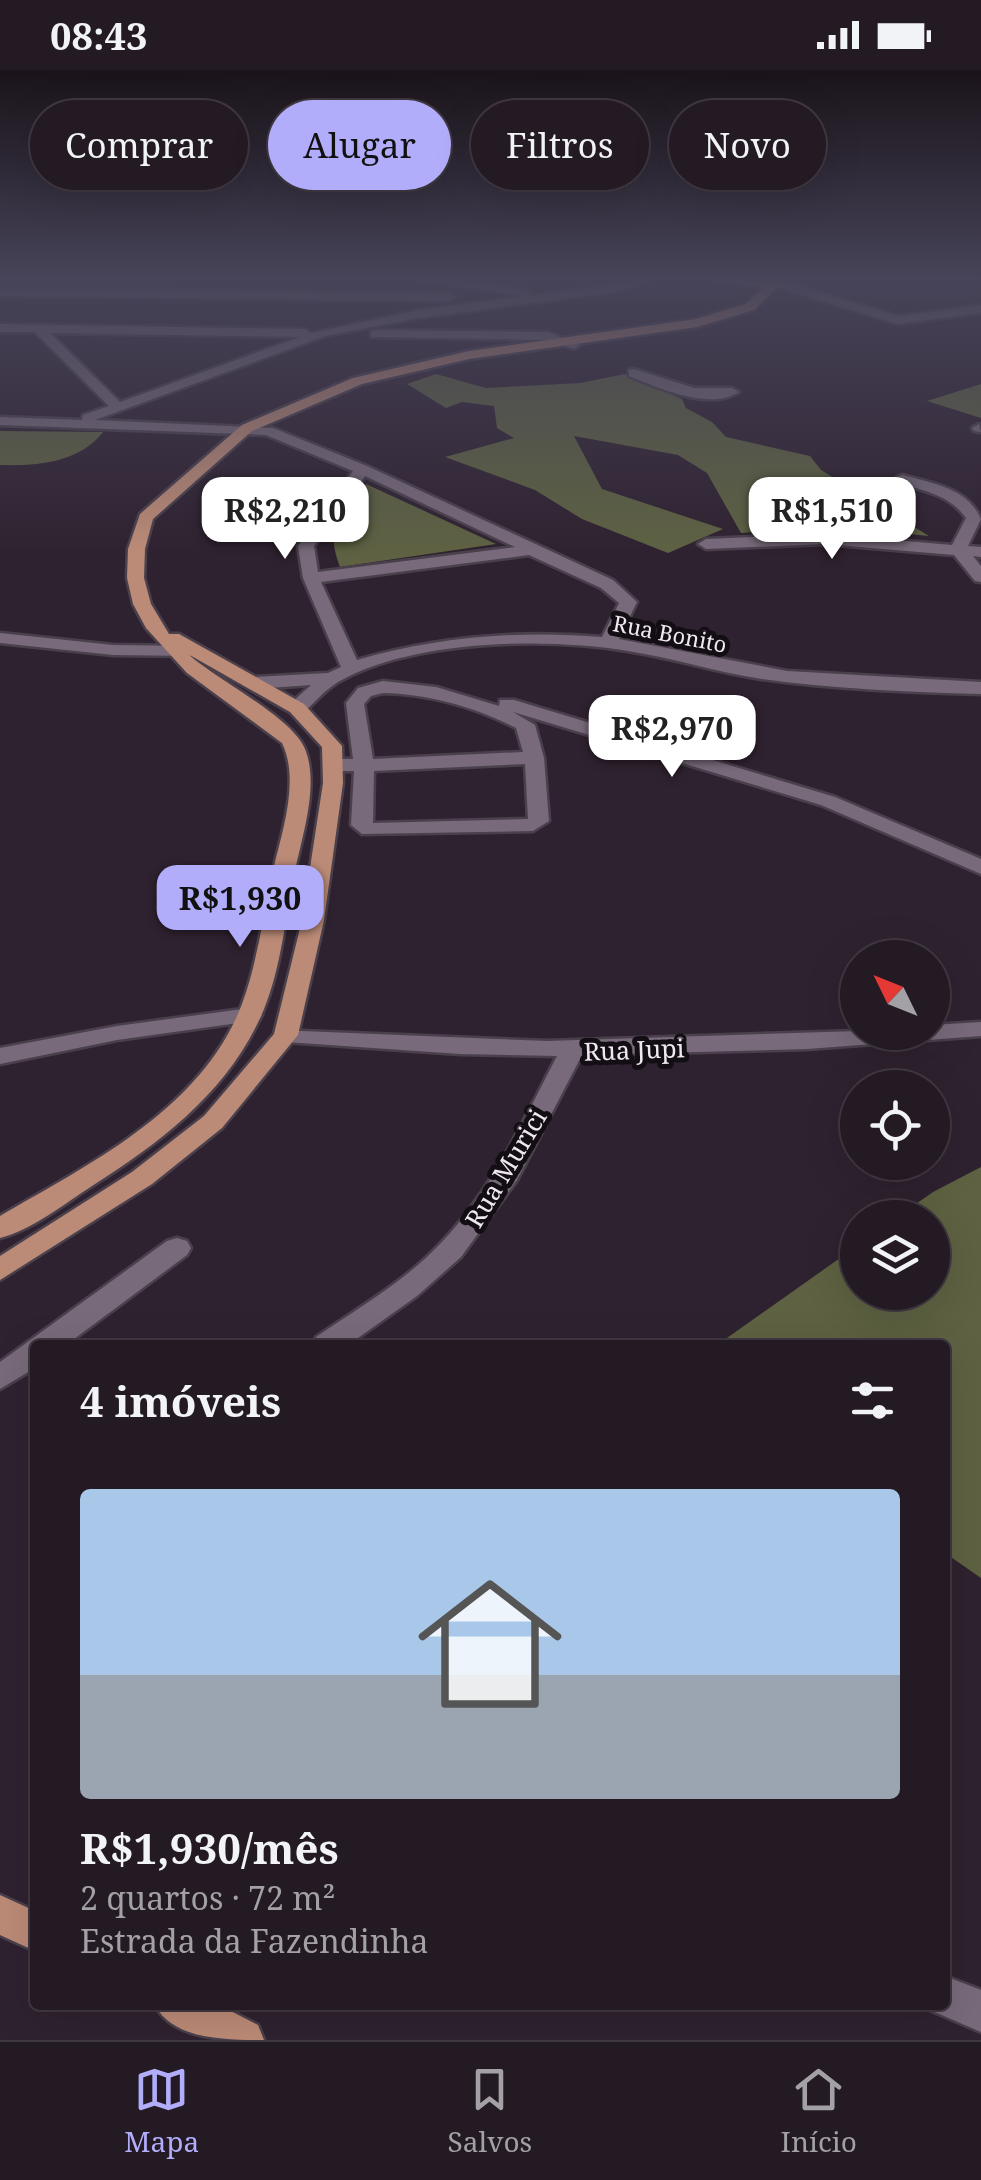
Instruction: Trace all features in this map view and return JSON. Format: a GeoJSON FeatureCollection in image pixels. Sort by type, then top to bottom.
{"type":"FeatureCollection","features":[{"type":"Feature","properties":{"kind":"main road"},"geometry":{"type":"LineString","coordinates":[[0,1229],[111,1160],[184,1106],[213,1079],[250,1015],[288,852],[298,768],[294,747],[266,718],[175,644],[138,598],[138,537],[146,517],[162,498],[247,428],[402,369]]}},
{"type":"Feature","properties":{"kind":"main road"},"geometry":{"type":"LineString","coordinates":[[232,443],[416,374],[447,369]]}},
{"type":"Feature","properties":{"kind":"main road"},"geometry":{"type":"LineString","coordinates":[[0,1270],[142,1178],[213,1122],[286,1035],[313,920],[334,765],[332,746],[297,708],[175,644]]}},
{"type":"Feature","properties":{"kind":"main road"},"geometry":{"type":"LineString","coordinates":[[0,1914],[30,1929]]}},
{"type":"Feature","properties":{"kind":"main road"},"geometry":{"type":"LineString","coordinates":[[185,2010],[242,2040]]}},
{"type":"Feature","properties":{"kind":"street"},"geometry":{"type":"LineString","coordinates":[[79,369],[119,408]]}},
{"type":"Feature","properties":{"kind":"street"},"geometry":{"type":"LineString","coordinates":[[73,424],[225,369]]}},
{"type":"Feature","properties":{"kind":"street"},"geometry":{"type":"LineString","coordinates":[[651,369],[634,372],[683,392],[708,396],[732,392]]}},
{"type":"Feature","properties":{"kind":"street"},"geometry":{"type":"LineString","coordinates":[[0,421],[268,431],[362,469],[622,594],[628,602],[608,643]]}},
{"type":"Feature","properties":{"kind":"street"},"geometry":{"type":"LineString","coordinates":[[352,670],[311,578],[306,546],[362,469]]}},
{"type":"Feature","properties":{"kind":"street"},"geometry":{"type":"LineString","coordinates":[[902,480],[949,494],[972,512],[974,518],[960,540],[960,552],[981,577]]}},
{"type":"Feature","properties":{"kind":"street"},"geometry":{"type":"LineString","coordinates":[[706,544],[825,538],[981,552]]}},
{"type":"Feature","properties":{"kind":"street"},"geometry":{"type":"LineString","coordinates":[[311,578],[529,550]]}},
{"type":"Feature","properties":{"kind":"street"},"geometry":{"type":"LineString","coordinates":[[0,638],[113,650],[175,644]]}},
{"type":"Feature","properties":{"kind":"street","name":"Rua Bonito"},"geometry":{"type":"LineString","coordinates":[[333,678],[434,648],[499,641],[608,643],[808,679],[981,688]]}},
{"type":"Feature","properties":{"kind":"street"},"geometry":{"type":"LineString","coordinates":[[373,663],[828,801],[981,867]]}},
{"type":"Feature","properties":{"kind":"street"},"geometry":{"type":"LineString","coordinates":[[254,683],[333,678]]}},
{"type":"Feature","properties":{"kind":"street"},"geometry":{"type":"LineString","coordinates":[[297,708],[333,678]]}},
{"type":"Feature","properties":{"kind":"street"},"geometry":{"type":"LineString","coordinates":[[416,686],[525,725],[542,818],[533,825],[380,832],[362,825],[364,765],[354,704],[359,695],[372,689],[416,686]]}},
{"type":"Feature","properties":{"kind":"street"},"geometry":{"type":"LineString","coordinates":[[334,765],[534,758]]}},
{"type":"Feature","properties":{"kind":"street"},"geometry":{"type":"LineString","coordinates":[[0,1056],[117,1033],[250,1015]]}},
{"type":"Feature","properties":{"kind":"street","name":"Rua Jupi"},"geometry":{"type":"LineString","coordinates":[[286,1035],[366,1043],[572,1051],[752,1045],[981,1029]]}},
{"type":"Feature","properties":{"kind":"street","name":"Rua Murici"},"geometry":{"type":"LineString","coordinates":[[334,1340],[448,1254],[474,1224],[572,1051]]}},
{"type":"Feature","properties":{"kind":"street"},"geometry":{"type":"LineString","coordinates":[[53,1340],[177,1248]]}},
{"type":"Feature","properties":{"kind":"street"},"geometry":{"type":"LineString","coordinates":[[0,1378],[30,1356]]}},
{"type":"Feature","properties":{"kind":"street"},"geometry":{"type":"LineString","coordinates":[[950,1998],[981,2011]]}},
{"type":"Feature","properties":{"kind":"green space"},"geometry":{"type":"Polygon","coordinates":[[[436,374],[486,388],[580,383],[625,374],[682,399],[686,408],[712,422],[726,437],[810,456],[821,470],[929,536],[838,527],[741,533],[707,473],[678,455],[574,436],[602,489],[723,529],[668,553],[582,519],[535,490],[445,457],[514,438],[497,428],[494,406],[462,402],[446,408],[407,384],[436,374]]]}},
{"type":"Feature","properties":{"kind":"green space"},"geometry":{"type":"Polygon","coordinates":[[[981,384],[981,418],[927,401],[981,384]]]}},
{"type":"Feature","properties":{"kind":"green space"},"geometry":{"type":"Polygon","coordinates":[[[0,431],[103,432],[70,456],[43,463],[0,465],[0,431]]]}},
{"type":"Feature","properties":{"kind":"green space"},"geometry":{"type":"Polygon","coordinates":[[[366,484],[496,544],[340,567],[334,531],[342,513],[366,484]]]}},
{"type":"Feature","properties":{"kind":"green space"},"geometry":{"type":"Polygon","coordinates":[[[981,1167],[981,1578],[950,1556],[950,1340],[724,1340],[840,1258],[840,1310],[950,1310],[950,1200],[921,1200],[981,1167]]]}}]}
